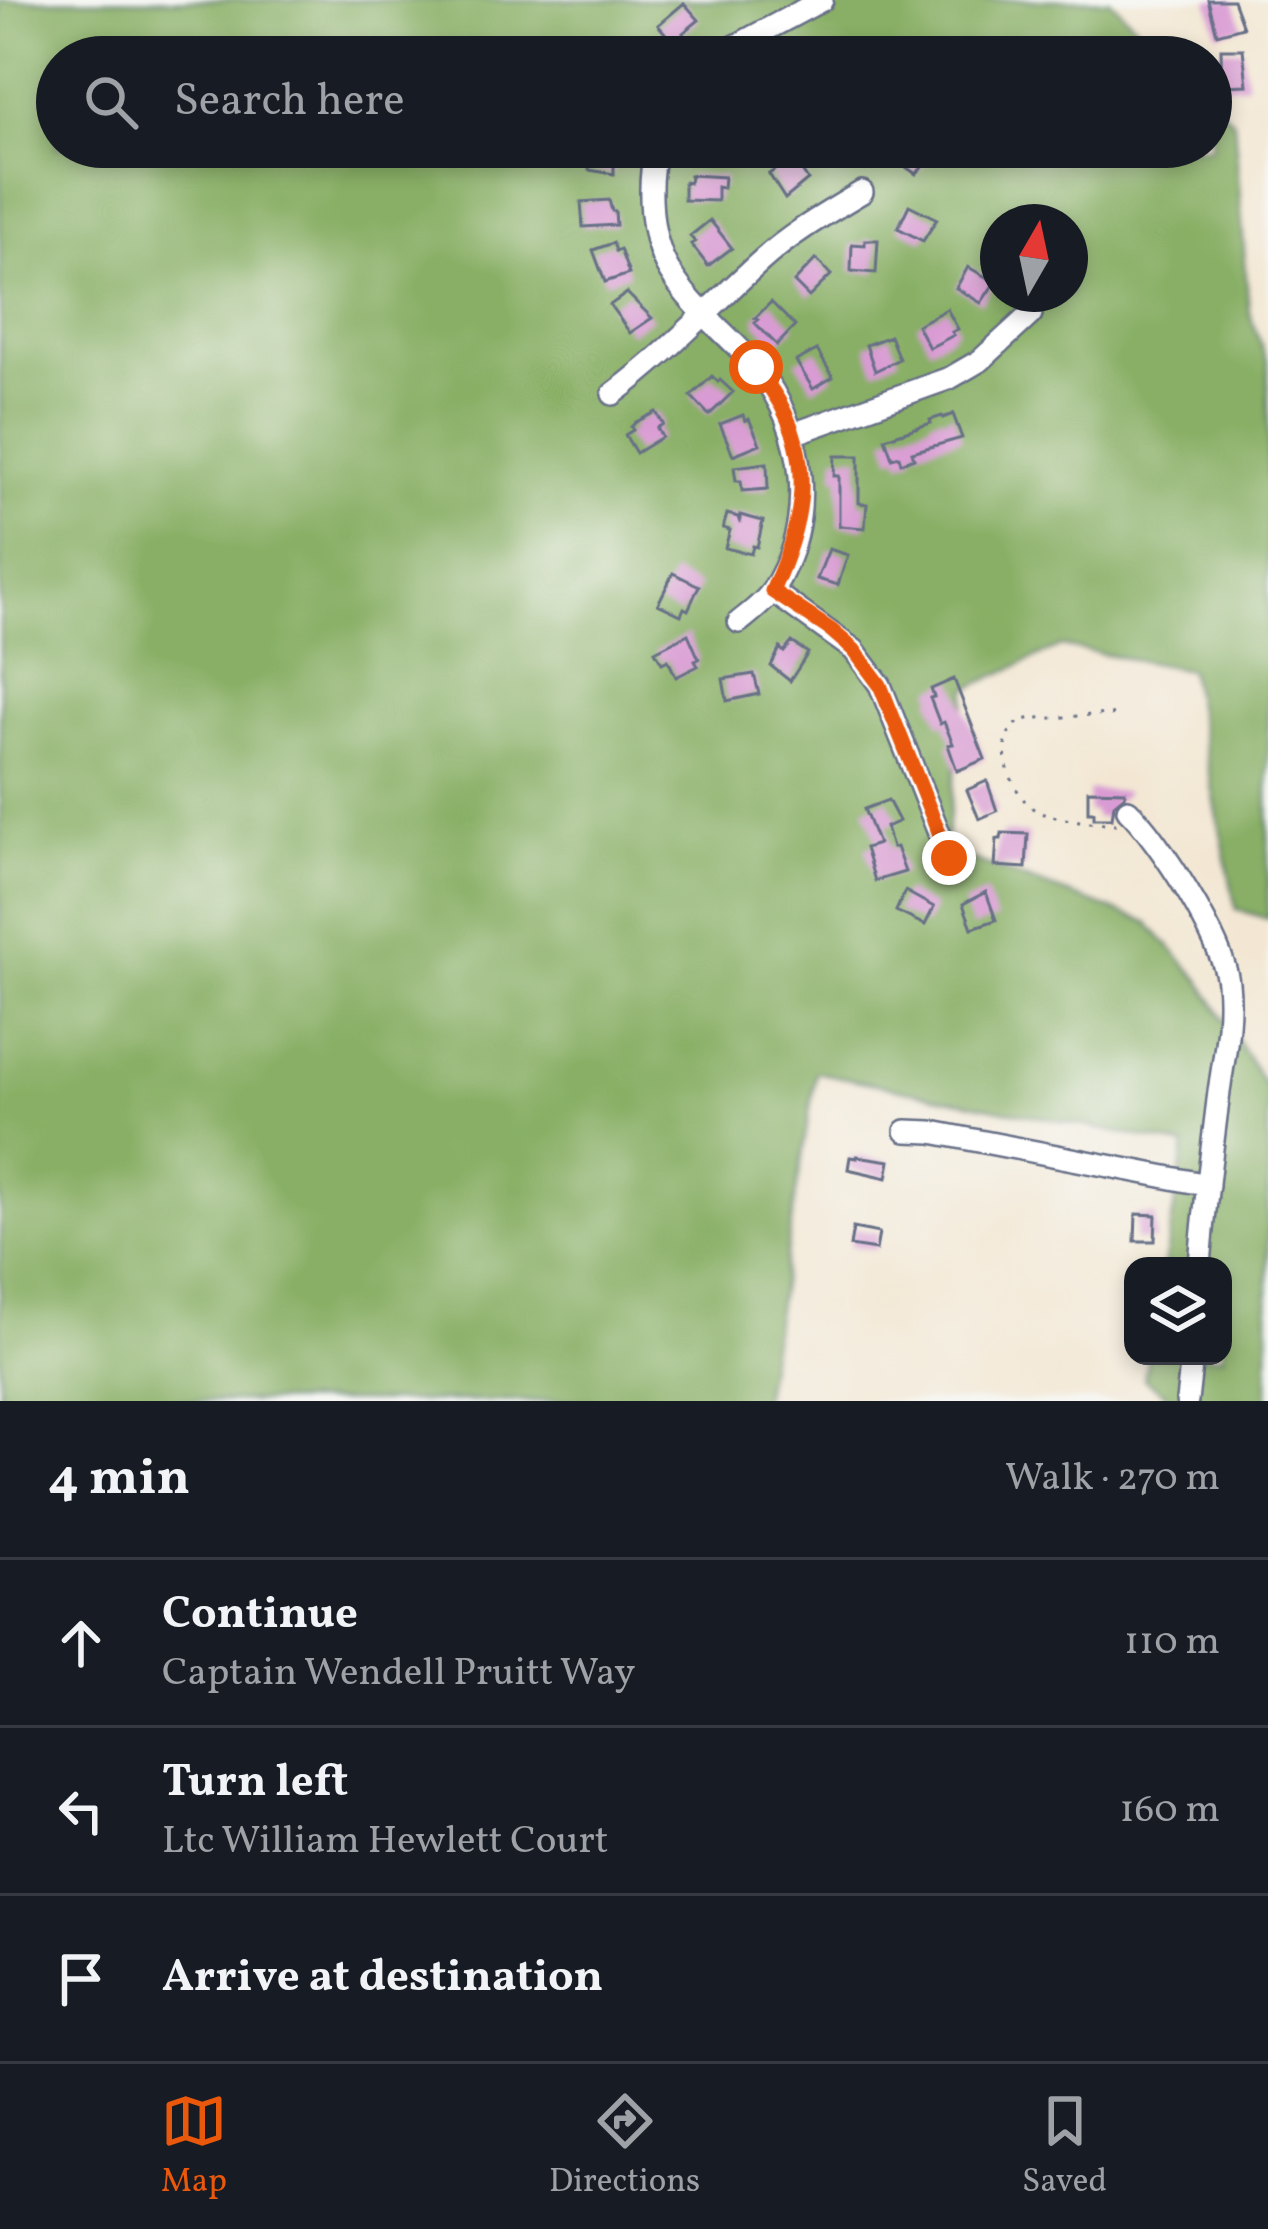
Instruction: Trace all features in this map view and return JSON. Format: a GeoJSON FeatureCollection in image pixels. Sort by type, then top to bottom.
{"type":"FeatureCollection","features":[{"type":"Feature","properties":{"kind":"street"},"geometry":{"type":"LineString","coordinates":[[755,36],[822,0]]}},
{"type":"Feature","properties":{"kind":"street"},"geometry":{"type":"LineString","coordinates":[[654,168],[655,231],[668,270],[756,367],[784,410],[801,472],[801,512],[791,549],[772,591],[739,622]]}},
{"type":"Feature","properties":{"kind":"street"},"geometry":{"type":"LineString","coordinates":[[613,394],[676,344],[804,226],[862,191]]}},
{"type":"Feature","properties":{"kind":"street"},"geometry":{"type":"LineString","coordinates":[[793,434],[950,378],[1003,344],[1031,314]]}},
{"type":"Feature","properties":{"kind":"street"},"geometry":{"type":"LineString","coordinates":[[772,591],[854,650],[880,685],[949,858]]}},
{"type":"Feature","properties":{"kind":"street"},"geometry":{"type":"LineString","coordinates":[[1128,809],[1192,899],[1228,982],[1228,1033],[1201,1257]]}},
{"type":"Feature","properties":{"kind":"street"},"geometry":{"type":"LineString","coordinates":[[906,1131],[1208,1185]]}},
{"type":"Feature","properties":{"kind":"street"},"geometry":{"type":"LineString","coordinates":[[1186,1401],[1191,1365]]}},
{"type":"Feature","properties":{"kind":"path"},"geometry":{"type":"LineString","coordinates":[[1120,715],[1024,719],[1010,732],[1005,758],[1018,793],[1041,813],[1144,826]]}},
{"type":"Feature","properties":{"kind":"green space"},"geometry":{"type":"Polygon","coordinates":[[[0,0],[1110,0],[1147,36],[36,36],[36,168],[1232,168],[1234,122],[1249,312],[1268,364],[1268,919],[1236,909],[1189,670],[1061,646],[967,689],[944,850],[1147,922],[1200,980],[1268,1091],[1268,1401],[1176,1401],[1144,1379],[1146,1365],[1232,1365],[1232,1257],[1166,1257],[1185,1146],[816,1072],[762,1401],[0,1401],[0,0]]]}},
{"type":"Feature","properties":{"kind":"building"},"geometry":{"type":"Polygon","coordinates":[[[1208,0],[1233,0],[1243,27],[1217,34],[1208,0]]]}},
{"type":"Feature","properties":{"kind":"building"},"geometry":{"type":"Polygon","coordinates":[[[684,3],[699,20],[685,36],[667,36],[658,25],[684,3]]]}},
{"type":"Feature","properties":{"kind":"building"},"geometry":{"type":"Polygon","coordinates":[[[1232,49],[1243,49],[1247,85],[1232,86],[1232,49]]]}},
{"type":"Feature","properties":{"kind":"building"},"geometry":{"type":"Polygon","coordinates":[[[614,168],[614,174],[589,170],[614,168]]]}},
{"type":"Feature","properties":{"kind":"building"},"geometry":{"type":"Polygon","coordinates":[[[778,168],[800,168],[808,180],[785,199],[769,174],[778,168]]]}},
{"type":"Feature","properties":{"kind":"building"},"geometry":{"type":"Polygon","coordinates":[[[690,175],[724,177],[723,188],[717,187],[717,201],[684,200],[684,182],[689,183],[690,175]]]}},
{"type":"Feature","properties":{"kind":"building"},"geometry":{"type":"Polygon","coordinates":[[[609,200],[616,225],[583,227],[581,202],[609,200]]]}},
{"type":"Feature","properties":{"kind":"building"},"geometry":{"type":"Polygon","coordinates":[[[909,205],[937,219],[923,241],[898,228],[909,205]]]}},
{"type":"Feature","properties":{"kind":"building"},"geometry":{"type":"Polygon","coordinates":[[[710,220],[732,248],[708,266],[690,236],[710,220]]]}},
{"type":"Feature","properties":{"kind":"building"},"geometry":{"type":"Polygon","coordinates":[[[865,240],[878,240],[876,273],[851,271],[852,244],[865,245],[865,240]]]}},
{"type":"Feature","properties":{"kind":"building"},"geometry":{"type":"Polygon","coordinates":[[[613,243],[629,274],[605,282],[593,250],[613,243]]]}},
{"type":"Feature","properties":{"kind":"building"},"geometry":{"type":"Polygon","coordinates":[[[816,259],[831,275],[809,297],[794,282],[816,259]]]}},
{"type":"Feature","properties":{"kind":"building"},"geometry":{"type":"Polygon","coordinates":[[[968,267],[980,274],[980,302],[956,288],[968,267]]]}},
{"type":"Feature","properties":{"kind":"building"},"geometry":{"type":"Polygon","coordinates":[[[627,293],[652,318],[630,333],[610,305],[627,293]]]}},
{"type":"Feature","properties":{"kind":"building"},"geometry":{"type":"Polygon","coordinates":[[[771,302],[795,326],[777,345],[755,323],[771,302]]]}},
{"type":"Feature","properties":{"kind":"building"},"geometry":{"type":"Polygon","coordinates":[[[947,309],[958,329],[929,348],[917,325],[947,309]]]}},
{"type":"Feature","properties":{"kind":"building"},"geometry":{"type":"Polygon","coordinates":[[[890,336],[899,359],[875,371],[866,345],[890,336]]]}},
{"type":"Feature","properties":{"kind":"building"},"geometry":{"type":"Polygon","coordinates":[[[817,350],[833,377],[813,389],[796,361],[817,350]]]}},
{"type":"Feature","properties":{"kind":"building"},"geometry":{"type":"Polygon","coordinates":[[[712,376],[733,392],[709,415],[691,396],[712,376]]]}},
{"type":"Feature","properties":{"kind":"building"},"geometry":{"type":"Polygon","coordinates":[[[656,412],[663,424],[657,428],[662,437],[636,453],[625,435],[636,422],[656,412]]]}},
{"type":"Feature","properties":{"kind":"building"},"geometry":{"type":"Polygon","coordinates":[[[953,414],[962,438],[912,452],[914,458],[901,463],[899,456],[892,458],[885,438],[953,414]]]}},
{"type":"Feature","properties":{"kind":"building"},"geometry":{"type":"Polygon","coordinates":[[[743,415],[760,444],[733,455],[720,424],[743,415]]]}},
{"type":"Feature","properties":{"kind":"building"},"geometry":{"type":"Polygon","coordinates":[[[835,456],[859,456],[859,503],[867,504],[865,528],[839,526],[835,456]]]}},
{"type":"Feature","properties":{"kind":"building"},"geometry":{"type":"Polygon","coordinates":[[[767,463],[768,489],[742,491],[734,467],[767,463]]]}},
{"type":"Feature","properties":{"kind":"building"},"geometry":{"type":"Polygon","coordinates":[[[727,514],[738,517],[740,523],[740,515],[763,521],[751,554],[725,548],[730,530],[723,528],[727,514]]]}},
{"type":"Feature","properties":{"kind":"building"},"geometry":{"type":"Polygon","coordinates":[[[829,549],[848,555],[838,585],[817,579],[829,549]]]}},
{"type":"Feature","properties":{"kind":"building"},"geometry":{"type":"Polygon","coordinates":[[[673,573],[699,586],[681,615],[658,604],[673,573]]]}},
{"type":"Feature","properties":{"kind":"building"},"geometry":{"type":"Polygon","coordinates":[[[688,634],[698,666],[676,677],[668,660],[662,663],[655,651],[688,634]]]}},
{"type":"Feature","properties":{"kind":"building"},"geometry":{"type":"Polygon","coordinates":[[[792,642],[808,653],[790,681],[771,666],[780,648],[784,652],[792,642]]]}},
{"type":"Feature","properties":{"kind":"building"},"geometry":{"type":"Polygon","coordinates":[[[754,674],[759,694],[727,701],[723,679],[754,674]]]}},
{"type":"Feature","properties":{"kind":"building"},"geometry":{"type":"Polygon","coordinates":[[[954,679],[985,759],[957,771],[948,745],[953,744],[930,698],[934,697],[931,689],[954,679]]]}},
{"type":"Feature","properties":{"kind":"building"},"geometry":{"type":"Polygon","coordinates":[[[987,781],[997,811],[979,819],[967,790],[987,781]]]}},
{"type":"Feature","properties":{"kind":"building"},"geometry":{"type":"Polygon","coordinates":[[[1088,790],[1125,791],[1125,795],[1114,804],[1112,818],[1094,818],[1094,812],[1088,812],[1088,790]]]}},
{"type":"Feature","properties":{"kind":"building"},"geometry":{"type":"Polygon","coordinates":[[[888,800],[899,821],[886,827],[905,872],[875,881],[865,848],[878,844],[864,809],[888,800]]]}},
{"type":"Feature","properties":{"kind":"building"},"geometry":{"type":"Polygon","coordinates":[[[1002,833],[1028,834],[1026,868],[995,866],[997,839],[1002,833]]]}},
{"type":"Feature","properties":{"kind":"building"},"geometry":{"type":"Polygon","coordinates":[[[905,891],[934,907],[925,925],[896,911],[905,891]]]}},
{"type":"Feature","properties":{"kind":"building"},"geometry":{"type":"Polygon","coordinates":[[[986,892],[996,920],[972,928],[963,904],[986,892]]]}},
{"type":"Feature","properties":{"kind":"building"},"geometry":{"type":"Polygon","coordinates":[[[850,1157],[890,1161],[887,1178],[848,1169],[850,1157]]]}},
{"type":"Feature","properties":{"kind":"building"},"geometry":{"type":"Polygon","coordinates":[[[1136,1214],[1156,1215],[1155,1241],[1135,1241],[1136,1214]]]}},
{"type":"Feature","properties":{"kind":"building"},"geometry":{"type":"Polygon","coordinates":[[[853,1228],[879,1233],[876,1250],[850,1246],[853,1228]]]}},
{"type":"Feature","properties":{"kind":"route"},"geometry":{"type":"LineString","coordinates":[[756,367],[784,410],[801,472],[801,512],[772,591],[854,650],[880,685],[949,858]]}}]}
